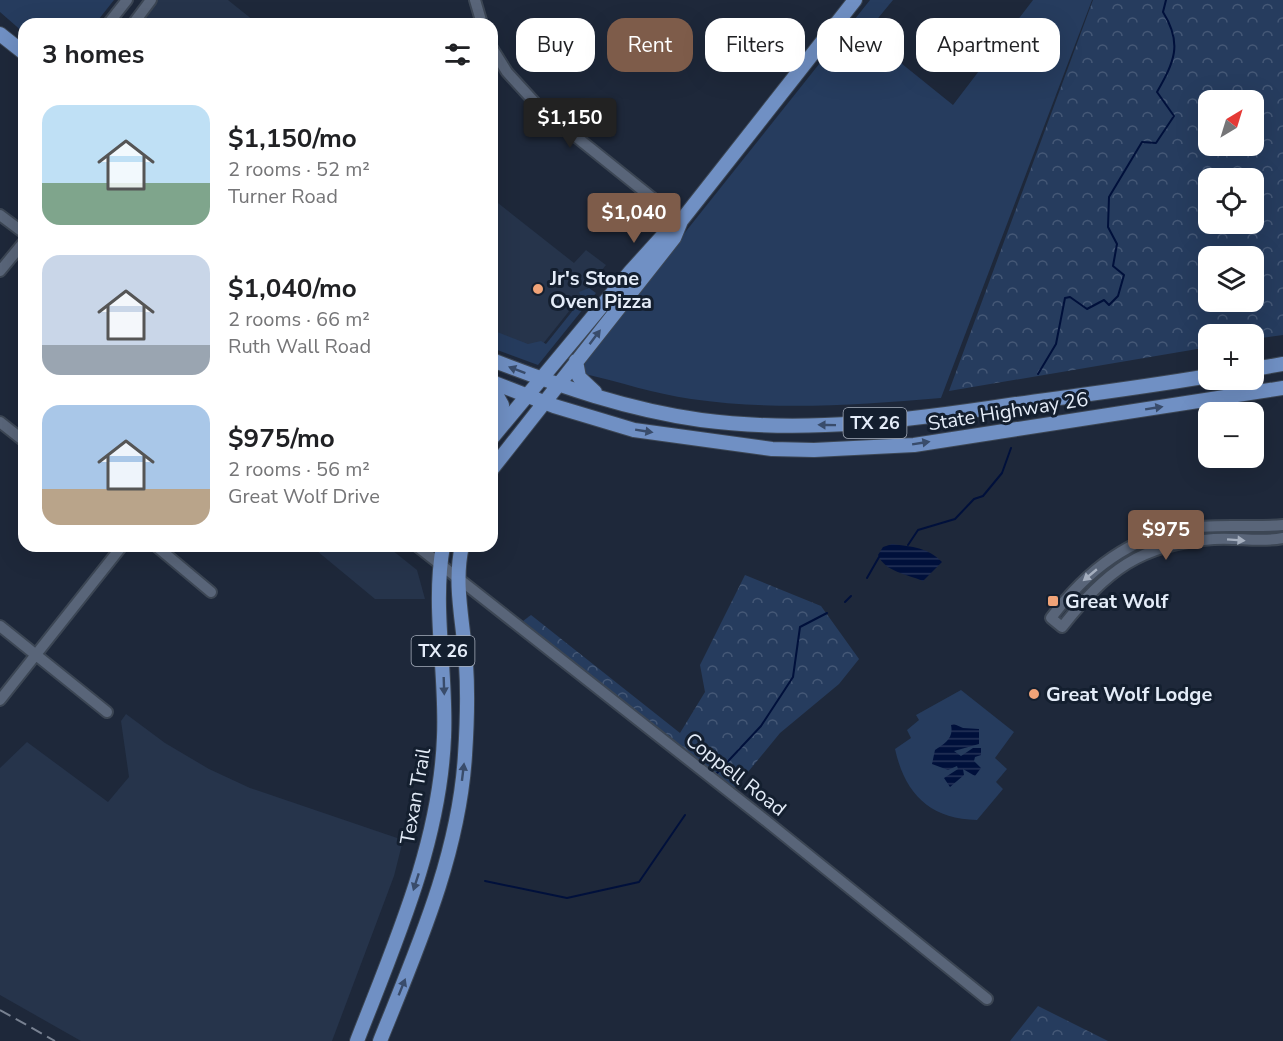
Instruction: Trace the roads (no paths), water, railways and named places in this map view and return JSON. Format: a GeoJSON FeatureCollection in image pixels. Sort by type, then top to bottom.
{"type":"FeatureCollection","features":[{"type":"Feature","properties":{"kind":"main road"},"geometry":{"type":"LineString","coordinates":[[498,461],[674,238],[681,221],[855,0]]}},
{"type":"Feature","properties":{"kind":"main road"},"geometry":{"type":"LineString","coordinates":[[0,34],[18,48]]}},
{"type":"Feature","properties":{"kind":"main road"},"geometry":{"type":"LineString","coordinates":[[498,430],[630,272],[668,230],[681,221]]}},
{"type":"Feature","properties":{"kind":"main road"},"geometry":{"type":"LineString","coordinates":[[576,361],[579,377],[607,399]]}},
{"type":"Feature","properties":{"kind":"main road","name":"State Highway 26"},"geometry":{"type":"LineString","coordinates":[[498,362],[607,399],[701,420],[747,424],[838,425],[920,419],[1198,378]]}},
{"type":"Feature","properties":{"kind":"main road"},"geometry":{"type":"LineString","coordinates":[[1264,367],[1283,364]]}},
{"type":"Feature","properties":{"kind":"main road","name":"State Highway 26"},"geometry":{"type":"LineString","coordinates":[[498,386],[587,417],[634,430],[725,444],[772,449],[814,450],[914,445],[1283,388]]}},
{"type":"Feature","properties":{"kind":"main road"},"geometry":{"type":"LineString","coordinates":[[1093,393],[1096,416]]}},
{"type":"Feature","properties":{"kind":"main road"},"geometry":{"type":"LineString","coordinates":[[498,397],[502,405],[498,422]]}},
{"type":"Feature","properties":{"kind":"main road","name":"TX 26"},"geometry":{"type":"LineString","coordinates":[[527,424],[550,415],[572,414],[587,417]]}},
{"type":"Feature","properties":{"kind":"main road","name":"Texan Trail"},"geometry":{"type":"LineString","coordinates":[[357,1041],[411,897],[433,826],[444,737],[439,583],[442,552]]}},
{"type":"Feature","properties":{"kind":"main road","name":"TX 26"},"geometry":{"type":"LineString","coordinates":[[380,1041],[436,898],[459,808],[466,729],[466,665],[459,580],[461,552]]}},
{"type":"Feature","properties":{"kind":"main road"},"geometry":{"type":"LineString","coordinates":[[433,826],[453,830]]}},
{"type":"Feature","properties":{"kind":"street"},"geometry":{"type":"LineString","coordinates":[[113,18],[127,0]]}},
{"type":"Feature","properties":{"kind":"street"},"geometry":{"type":"LineString","coordinates":[[138,18],[152,0]]}},
{"type":"Feature","properties":{"kind":"street"},"geometry":{"type":"LineString","coordinates":[[475,0],[480,18]]}},
{"type":"Feature","properties":{"kind":"street"},"geometry":{"type":"LineString","coordinates":[[498,58],[507,72],[539,107],[681,221]]}},
{"type":"Feature","properties":{"kind":"street"},"geometry":{"type":"LineString","coordinates":[[0,215],[18,229]]}},
{"type":"Feature","properties":{"kind":"street"},"geometry":{"type":"LineString","coordinates":[[0,271],[18,249]]}},
{"type":"Feature","properties":{"kind":"street"},"geometry":{"type":"LineString","coordinates":[[0,422],[18,436]]}},
{"type":"Feature","properties":{"kind":"street"},"geometry":{"type":"LineString","coordinates":[[1283,525],[1183,529],[1148,537],[1112,556],[1082,582],[1051,618],[1062,627],[1093,588],[1119,567],[1152,550],[1216,538],[1248,540],[1283,538]]}},
{"type":"Feature","properties":{"kind":"street"},"geometry":{"type":"LineString","coordinates":[[0,700],[117,552]]}},
{"type":"Feature","properties":{"kind":"street"},"geometry":{"type":"LineString","coordinates":[[163,552],[211,592]]}},
{"type":"Feature","properties":{"kind":"street","name":"Coppell Road"},"geometry":{"type":"LineString","coordinates":[[425,552],[765,820],[987,999]]}},
{"type":"Feature","properties":{"kind":"street"},"geometry":{"type":"LineString","coordinates":[[0,626],[107,712]]}},
{"type":"Feature","properties":{"kind":"waterway"},"geometry":{"type":"LineString","coordinates":[[1038,374],[1056,344],[1065,298],[1070,297],[1087,309],[1104,300],[1109,305],[1118,296],[1124,275],[1113,266],[1117,244],[1108,227],[1109,197],[1142,142],[1156,143],[1174,116],[1157,92],[1174,53],[1173,34],[1163,12],[1166,0]]}},
{"type":"Feature","properties":{"kind":"waterway"},"geometry":{"type":"LineString","coordinates":[[908,545],[918,530],[955,519],[974,499],[983,496],[1002,473],[1011,448]]}},
{"type":"Feature","properties":{"kind":"waterway"},"geometry":{"type":"LineString","coordinates":[[867,578],[879,557]]}},
{"type":"Feature","properties":{"kind":"waterway"},"geometry":{"type":"LineString","coordinates":[[845,602],[851,596]]}},
{"type":"Feature","properties":{"kind":"waterway"},"geometry":{"type":"LineString","coordinates":[[717,773],[761,726],[793,677],[800,627],[827,613]]}},
{"type":"Feature","properties":{"kind":"waterway"},"geometry":{"type":"LineString","coordinates":[[485,881],[567,898],[639,882],[685,815]]}},
{"type":"Feature","properties":{"kind":"railway"},"geometry":{"type":"LineString","coordinates":[[0,1010],[55,1041]]}},
{"type":"Feature","properties":{"kind":"place","name":"Jr's Stone Oven Pizza"},"geometry":{"type":"Point","coordinates":[538,289]}},
{"type":"Feature","properties":{"kind":"place","name":"Great Wolf"},"geometry":{"type":"Point","coordinates":[1053,601]}},
{"type":"Feature","properties":{"kind":"place","name":"Great Wolf Lodge"},"geometry":{"type":"Point","coordinates":[1034,694]}}]}
